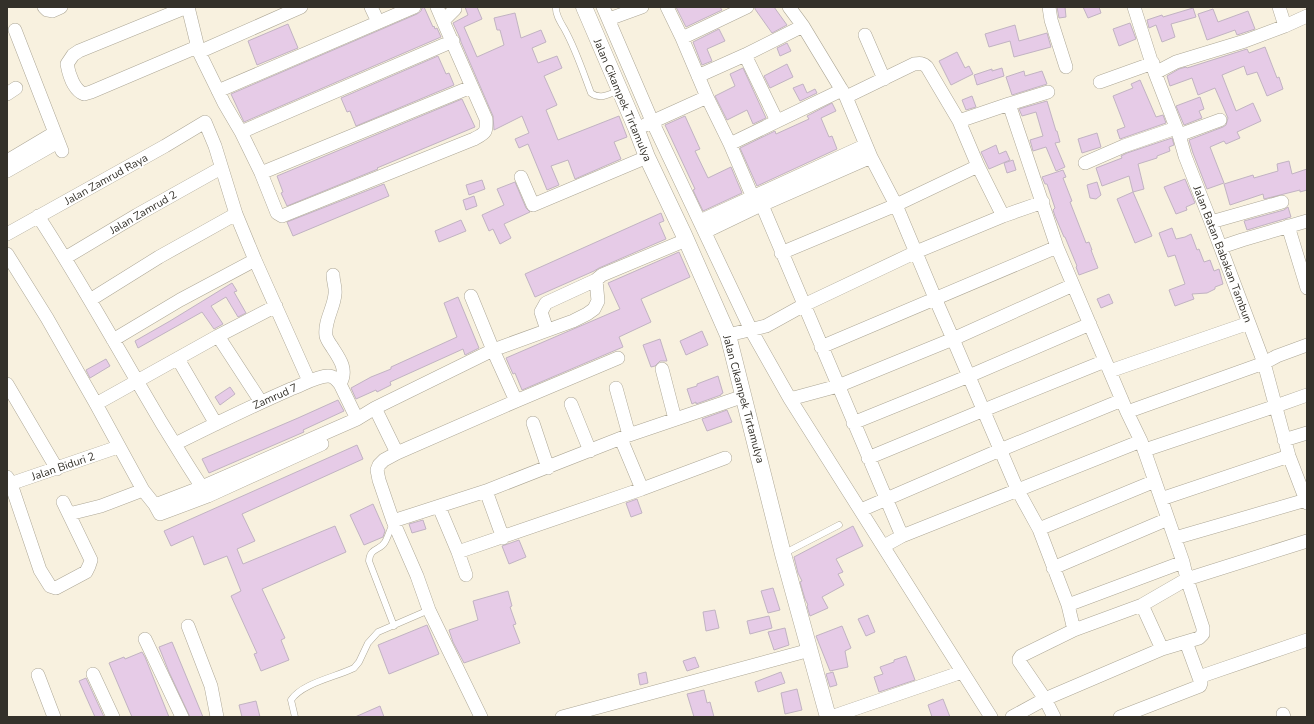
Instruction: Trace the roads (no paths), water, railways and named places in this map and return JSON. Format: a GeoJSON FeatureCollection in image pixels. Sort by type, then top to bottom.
{"type":"FeatureCollection","features":[{"type":"Feature","properties":{"kind":"street"},"geometry":{"type":"LineString","coordinates":[[44,7],[47,10],[52,11],[61,7]]}},
{"type":"Feature","properties":{"kind":"street"},"geometry":{"type":"LineString","coordinates":[[302,7],[198,49],[91,92],[84,94],[77,89],[69,74],[67,64],[79,51],[187,7],[198,49],[261,173],[277,213],[282,216],[474,139],[485,132],[487,128],[486,120],[437,7]]}},
{"type":"Feature","properties":{"kind":"street"},"geometry":{"type":"LineString","coordinates":[[371,7],[378,22]]}},
{"type":"Feature","properties":{"kind":"street"},"geometry":{"type":"LineString","coordinates":[[218,91],[414,7]]}},
{"type":"Feature","properties":{"kind":"street","name":"Jalan Cikampek Tirtamulya"},"geometry":{"type":"LineString","coordinates":[[584,7],[647,157],[728,335],[783,554],[828,717]]}},
{"type":"Feature","properties":{"kind":"street"},"geometry":{"type":"LineString","coordinates":[[603,7],[652,122],[751,330],[790,399],[991,717]]}},
{"type":"Feature","properties":{"kind":"street"},"geometry":{"type":"LineString","coordinates":[[609,19],[642,7]]}},
{"type":"Feature","properties":{"kind":"street"},"geometry":{"type":"LineString","coordinates":[[667,7],[707,97],[781,253],[902,536]]}},
{"type":"Feature","properties":{"kind":"street"},"geometry":{"type":"LineString","coordinates":[[682,38],[748,7]]}},
{"type":"Feature","properties":{"kind":"street"},"geometry":{"type":"LineString","coordinates":[[789,7],[803,26],[844,94],[869,151],[896,205],[934,298],[954,339],[1017,489],[1039,529],[1068,605],[1074,630]]}},
{"type":"Feature","properties":{"kind":"street"},"geometry":{"type":"LineString","coordinates":[[1049,7],[1051,20],[1066,67]]}},
{"type":"Feature","properties":{"kind":"street","name":"Jalan Batan Babakan Tambun"},"geometry":{"type":"LineString","coordinates":[[1134,7],[1154,68],[1178,131],[1185,156],[1264,363],[1284,440],[1289,456],[1303,482],[1306,501]]}},
{"type":"Feature","properties":{"kind":"street"},"geometry":{"type":"LineString","coordinates":[[1279,7],[1285,26]]}},
{"type":"Feature","properties":{"kind":"street"},"geometry":{"type":"LineString","coordinates":[[443,20],[455,9]]}},
{"type":"Feature","properties":{"kind":"street"},"geometry":{"type":"LineString","coordinates":[[1100,82],[1176,62],[1239,43],[1307,16]]}},
{"type":"Feature","properties":{"kind":"street"},"geometry":{"type":"LineString","coordinates":[[698,76],[745,55],[803,26]]}},
{"type":"Feature","properties":{"kind":"street"},"geometry":{"type":"LineString","coordinates":[[10,28],[58,142]]}},
{"type":"Feature","properties":{"kind":"street"},"geometry":{"type":"LineString","coordinates":[[865,35],[884,79]]}},
{"type":"Feature","properties":{"kind":"street"},"geometry":{"type":"LineString","coordinates":[[241,132],[453,41]]}},
{"type":"Feature","properties":{"kind":"street"},"geometry":{"type":"LineString","coordinates":[[745,55],[777,121]]}},
{"type":"Feature","properties":{"kind":"street"},"geometry":{"type":"LineString","coordinates":[[730,144],[777,121],[884,79],[914,64],[923,64],[927,67],[959,122],[1002,216]]}},
{"type":"Feature","properties":{"kind":"street"},"geometry":{"type":"LineString","coordinates":[[261,173],[471,87]]}},
{"type":"Feature","properties":{"kind":"street"},"geometry":{"type":"LineString","coordinates":[[959,122],[1048,92]]}},
{"type":"Feature","properties":{"kind":"street"},"geometry":{"type":"LineString","coordinates":[[636,128],[707,97]]}},
{"type":"Feature","properties":{"kind":"street"},"geometry":{"type":"LineString","coordinates":[[1009,104],[1057,247],[1107,366],[1143,445],[1183,562],[1203,628],[1203,634],[1199,638],[1162,649],[1045,699],[1012,717]]}},
{"type":"Feature","properties":{"kind":"street"},"geometry":{"type":"LineString","coordinates":[[1085,163],[1124,146],[1220,120]]}},
{"type":"Feature","properties":{"kind":"street","name":"Jalan Zamrud Raya"},"geometry":{"type":"LineString","coordinates":[[7,234],[205,122],[215,146],[221,168]]}},
{"type":"Feature","properties":{"kind":"street"},"geometry":{"type":"LineString","coordinates":[[7,161],[58,142]]}},
{"type":"Feature","properties":{"kind":"street"},"geometry":{"type":"LineString","coordinates":[[7,171],[58,142]]}},
{"type":"Feature","properties":{"kind":"street"},"geometry":{"type":"LineString","coordinates":[[547,330],[541,312],[546,303],[596,280],[602,275],[685,238],[702,226],[757,203],[869,151]]}},
{"type":"Feature","properties":{"kind":"street"},"geometry":{"type":"LineString","coordinates":[[521,177],[533,205],[647,157]]}},
{"type":"Feature","properties":{"kind":"street"},"geometry":{"type":"LineString","coordinates":[[781,253],[896,205],[978,166]]}},
{"type":"Feature","properties":{"kind":"street"},"geometry":{"type":"LineString","coordinates":[[221,168],[236,214],[255,260],[309,381]]}},
{"type":"Feature","properties":{"kind":"street","name":"Jalan Zamrud 2"},"geometry":{"type":"LineString","coordinates":[[65,258],[137,215],[221,168]]}},
{"type":"Feature","properties":{"kind":"street"},"geometry":{"type":"LineString","coordinates":[[728,335],[762,327],[772,323],[804,305],[916,252],[1002,216],[1043,202]]}},
{"type":"Feature","properties":{"kind":"street"},"geometry":{"type":"LineString","coordinates":[[1211,222],[1282,202]]}},
{"type":"Feature","properties":{"kind":"street"},"geometry":{"type":"LineString","coordinates":[[90,300],[159,257],[236,214]]}},
{"type":"Feature","properties":{"kind":"street"},"geometry":{"type":"LineString","coordinates":[[38,216],[65,258],[137,382],[205,491]]}},
{"type":"Feature","properties":{"kind":"street"},"geometry":{"type":"LineString","coordinates":[[1221,247],[1307,220]]}},
{"type":"Feature","properties":{"kind":"street"},"geometry":{"type":"LineString","coordinates":[[1288,226],[1307,288]]}},
{"type":"Feature","properties":{"kind":"street"},"geometry":{"type":"LineString","coordinates":[[821,347],[1057,247]]}},
{"type":"Feature","properties":{"kind":"street"},"geometry":{"type":"LineString","coordinates":[[7,254],[47,318],[96,404],[142,490],[155,505],[205,491],[366,414],[493,350],[573,321],[587,314],[594,309],[598,301],[596,280]]}},
{"type":"Feature","properties":{"kind":"street"},"geometry":{"type":"LineString","coordinates":[[113,340],[180,300],[255,260]]}},
{"type":"Feature","properties":{"kind":"street"},"geometry":{"type":"LineString","coordinates":[[333,275],[335,292],[328,316],[326,336],[343,368],[344,374],[340,384],[397,453]]}},
{"type":"Feature","properties":{"kind":"street"},"geometry":{"type":"LineString","coordinates":[[790,399],[838,386],[954,339],[1073,285]]}},
{"type":"Feature","properties":{"kind":"street"},"geometry":{"type":"LineString","coordinates":[[471,296],[516,401]]}},
{"type":"Feature","properties":{"kind":"street"},"geometry":{"type":"LineString","coordinates":[[96,404],[218,336],[276,306]]}},
{"type":"Feature","properties":{"kind":"street"},"geometry":{"type":"LineString","coordinates":[[868,458],[984,410],[1107,366],[1249,323]]}},
{"type":"Feature","properties":{"kind":"street"},"geometry":{"type":"LineString","coordinates":[[853,423],[969,376],[1090,324]]}},
{"type":"Feature","properties":{"kind":"street"},"geometry":{"type":"LineString","coordinates":[[218,336],[261,402]]}},
{"type":"Feature","properties":{"kind":"street"},"geometry":{"type":"LineString","coordinates":[[861,510],[1000,450],[1125,406],[1264,363],[1277,356],[1307,345]]}},
{"type":"Feature","properties":{"kind":"street"},"geometry":{"type":"LineString","coordinates":[[481,717],[429,610],[417,576],[394,522],[379,480],[377,470],[379,465],[384,460],[397,453],[618,358]]}},
{"type":"Feature","properties":{"kind":"street"},"geometry":{"type":"LineString","coordinates":[[178,359],[216,424]]}},
{"type":"Feature","properties":{"kind":"street"},"geometry":{"type":"LineString","coordinates":[[662,369],[675,419]]}},
{"type":"Feature","properties":{"kind":"street","name":"Zamrud 7"},"geometry":{"type":"LineString","coordinates":[[175,444],[261,402],[309,381],[332,376],[337,379],[340,384]]}},
{"type":"Feature","properties":{"kind":"street"},"geometry":{"type":"LineString","coordinates":[[7,384],[57,469]]}},
{"type":"Feature","properties":{"kind":"street"},"geometry":{"type":"LineString","coordinates":[[616,388],[625,437],[642,490]]}},
{"type":"Feature","properties":{"kind":"street"},"geometry":{"type":"LineString","coordinates":[[884,546],[902,536],[1017,489],[1143,445],[1276,406],[1307,395]]}},
{"type":"Feature","properties":{"kind":"street"},"geometry":{"type":"LineString","coordinates":[[394,522],[486,492],[590,450],[744,396]]}},
{"type":"Feature","properties":{"kind":"street"},"geometry":{"type":"LineString","coordinates":[[571,404],[590,450]]}},
{"type":"Feature","properties":{"kind":"street"},"geometry":{"type":"LineString","coordinates":[[533,424],[548,468]]}},
{"type":"Feature","properties":{"kind":"street"},"geometry":{"type":"LineString","coordinates":[[1284,440],[1307,433]]}},
{"type":"Feature","properties":{"kind":"street","name":"Jalan Biduri 2"},"geometry":{"type":"LineString","coordinates":[[8,482],[57,469],[118,447]]}},
{"type":"Feature","properties":{"kind":"street"},"geometry":{"type":"LineString","coordinates":[[1161,499],[1289,456]]}},
{"type":"Feature","properties":{"kind":"street"},"geometry":{"type":"LineString","coordinates":[[458,552],[642,490],[725,458]]}},
{"type":"Feature","properties":{"kind":"street"},"geometry":{"type":"LineString","coordinates":[[1039,529],[1156,481]]}},
{"type":"Feature","properties":{"kind":"street"},"geometry":{"type":"LineString","coordinates":[[8,482],[40,570],[50,586],[56,588],[86,572],[90,566],[88,555],[66,508],[101,506],[142,490]]}},
{"type":"Feature","properties":{"kind":"street"},"geometry":{"type":"LineString","coordinates":[[486,492],[503,538]]}},
{"type":"Feature","properties":{"kind":"street"},"geometry":{"type":"LineString","coordinates":[[1175,538],[1306,501]]}},
{"type":"Feature","properties":{"kind":"street"},"geometry":{"type":"LineString","coordinates":[[439,507],[466,575]]}},
{"type":"Feature","properties":{"kind":"street"},"geometry":{"type":"LineString","coordinates":[[1054,568],[1168,519]]}},
{"type":"Feature","properties":{"kind":"street"},"geometry":{"type":"LineString","coordinates":[[1054,717],[1045,699],[1019,661],[1022,656],[1074,630],[1142,605],[1187,579],[1307,541]]}},
{"type":"Feature","properties":{"kind":"street"},"geometry":{"type":"LineString","coordinates":[[1068,605],[1183,562]]}},
{"type":"Feature","properties":{"kind":"street"},"geometry":{"type":"LineString","coordinates":[[1142,605],[1162,649]]}},
{"type":"Feature","properties":{"kind":"street"},"geometry":{"type":"LineString","coordinates":[[188,626],[211,686],[217,717]]}},
{"type":"Feature","properties":{"kind":"street"},"geometry":{"type":"LineString","coordinates":[[145,639],[182,717]]}},
{"type":"Feature","properties":{"kind":"street"},"geometry":{"type":"LineString","coordinates":[[1199,677],[1307,640]]}},
{"type":"Feature","properties":{"kind":"street"},"geometry":{"type":"LineString","coordinates":[[1120,717],[1200,686],[1201,683],[1186,642]]}},
{"type":"Feature","properties":{"kind":"street"},"geometry":{"type":"LineString","coordinates":[[562,717],[810,650]]}},
{"type":"Feature","properties":{"kind":"street"},"geometry":{"type":"LineString","coordinates":[[831,717],[962,672]]}},
{"type":"Feature","properties":{"kind":"street"},"geometry":{"type":"LineString","coordinates":[[93,674],[112,717]]}},
{"type":"Feature","properties":{"kind":"street"},"geometry":{"type":"LineString","coordinates":[[38,675],[54,717]]}},
{"type":"Feature","properties":{"kind":"lane"},"geometry":{"type":"LineString","coordinates":[[556,7],[555,9],[557,15],[571,42],[591,94],[600,97],[619,90]]}},
{"type":"Feature","properties":{"kind":"lane"},"geometry":{"type":"LineString","coordinates":[[394,522],[385,543],[372,551],[369,556],[369,561],[394,626]]}},
{"type":"Feature","properties":{"kind":"lane"},"geometry":{"type":"LineString","coordinates":[[783,554],[839,525]]}},
{"type":"Feature","properties":{"kind":"lane"},"geometry":{"type":"LineString","coordinates":[[295,717],[291,700],[295,694],[303,688],[354,668],[359,662],[372,637],[378,632],[429,610]]}}]}
